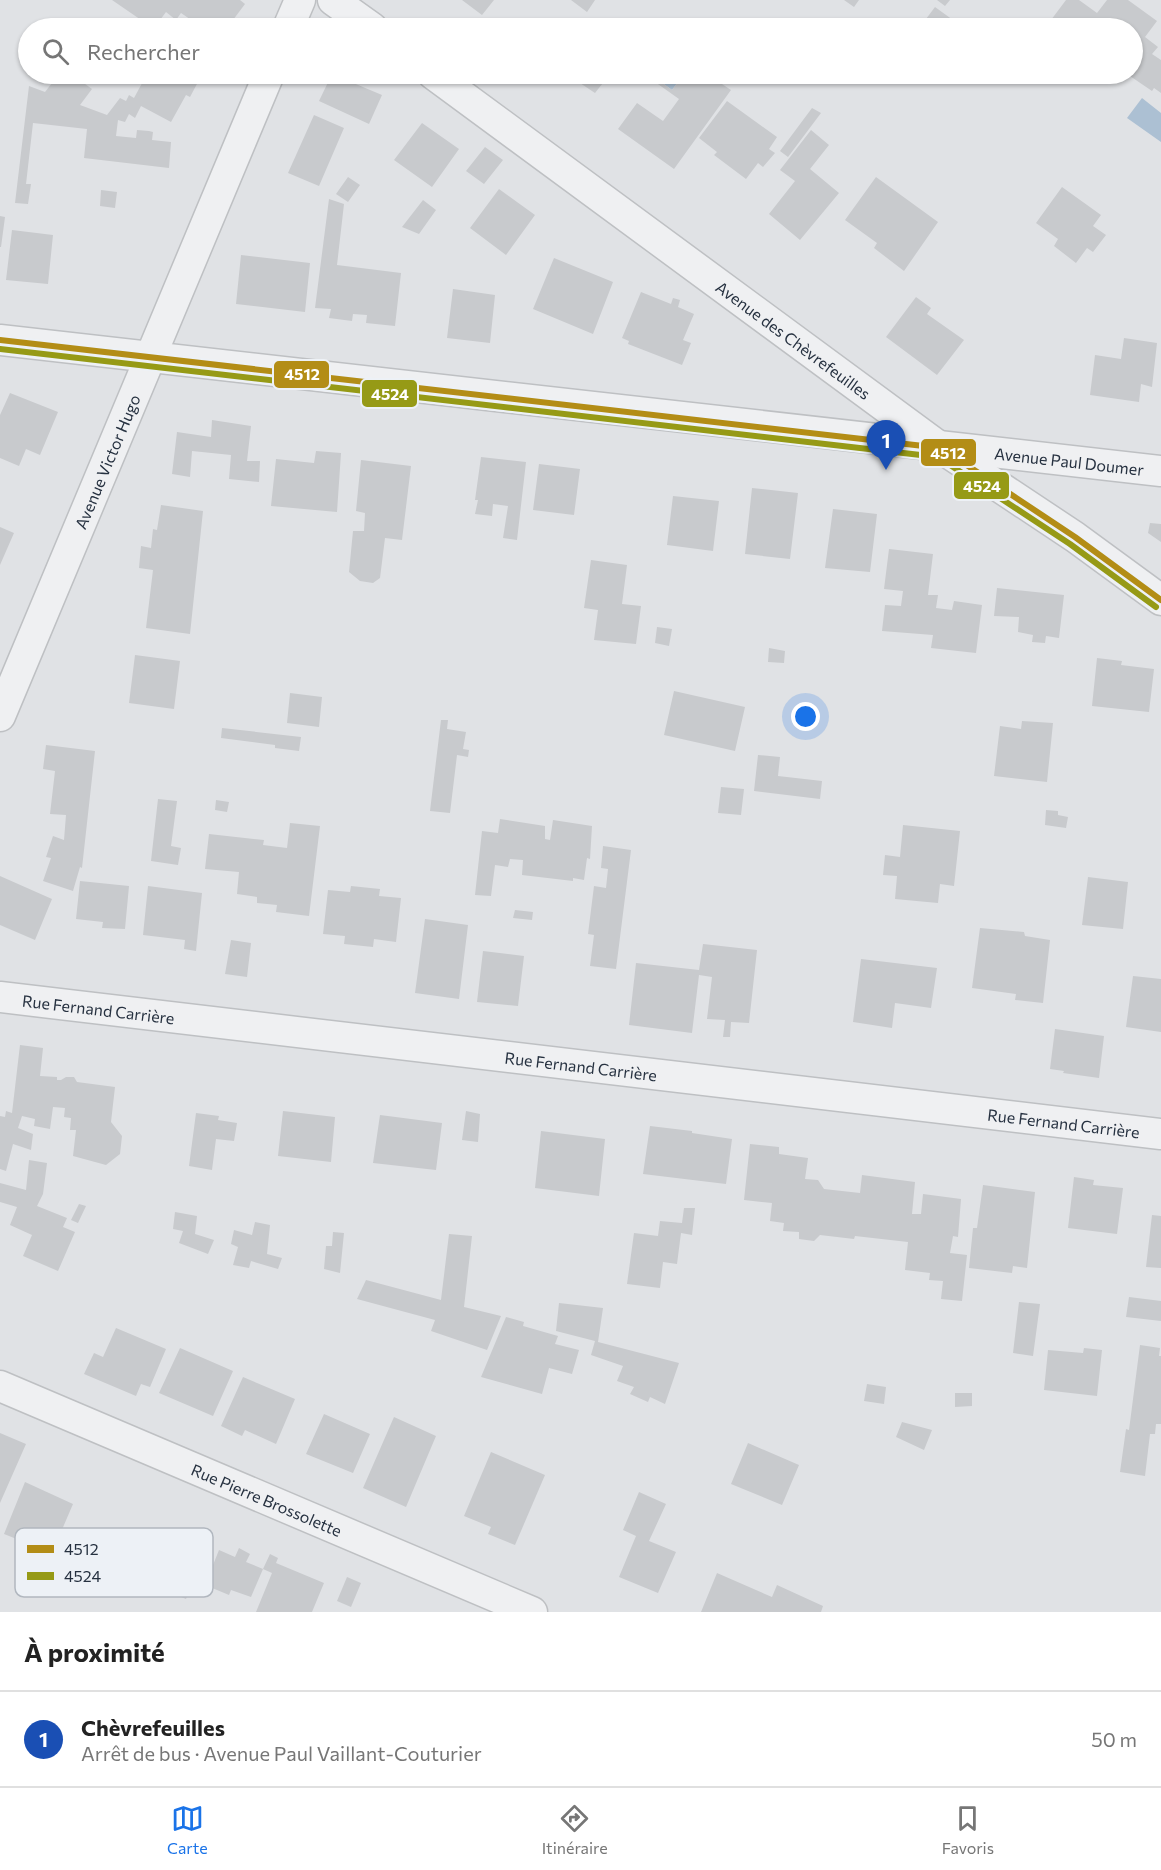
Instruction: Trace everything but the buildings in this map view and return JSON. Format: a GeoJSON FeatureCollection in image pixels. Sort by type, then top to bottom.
{"type":"FeatureCollection","features":[{"type":"Feature","properties":{"kind":"street"},"geometry":{"type":"LineString","coordinates":[[292,18],[300,0]]}},
{"type":"Feature","properties":{"kind":"street"},"geometry":{"type":"LineString","coordinates":[[333,0],[358,18]]}},
{"type":"Feature","properties":{"kind":"street","name":"Avenue Victor Hugo"},"geometry":{"type":"LineString","coordinates":[[0,716],[265,84]]}},
{"type":"Feature","properties":{"kind":"street","name":"Avenue des Chèvrefeuilles"},"geometry":{"type":"LineString","coordinates":[[447,84],[941,447],[1075,537],[1161,600]]}},
{"type":"Feature","properties":{"kind":"street","name":"Avenue Paul Doumer"},"geometry":{"type":"LineString","coordinates":[[0,340],[1161,471]]}},
{"type":"Feature","properties":{"kind":"street","name":"Rue Fernand Carrière"},"geometry":{"type":"LineString","coordinates":[[0,997],[1161,1134]]}},
{"type":"Feature","properties":{"kind":"street","name":"Rue Pierre Brossolette"},"geometry":{"type":"LineString","coordinates":[[0,1386],[532,1612]]}},
{"type":"Feature","properties":{"kind":"water"},"geometry":{"type":"Polygon","coordinates":[[[664,84],[676,84],[672,90],[664,84]]]}},
{"type":"Feature","properties":{"kind":"water"},"geometry":{"type":"Polygon","coordinates":[[[1142,98],[1161,113],[1161,142],[1127,118],[1142,98]]]}},
{"type":"Feature","properties":{"kind":"transit line","name":"4512"},"geometry":{"type":"LineString","coordinates":[[0,340],[941,448],[1075,537],[1161,600]]}},
{"type":"Feature","properties":{"kind":"transit line","name":"4524"},"geometry":{"type":"LineString","coordinates":[[0,349],[938,457],[1070,544],[1156,607]]}},
{"type":"Feature","properties":{"kind":"place","name":"Chèvrefeuilles"},"geometry":{"type":"Point","coordinates":[886,470]}}]}
